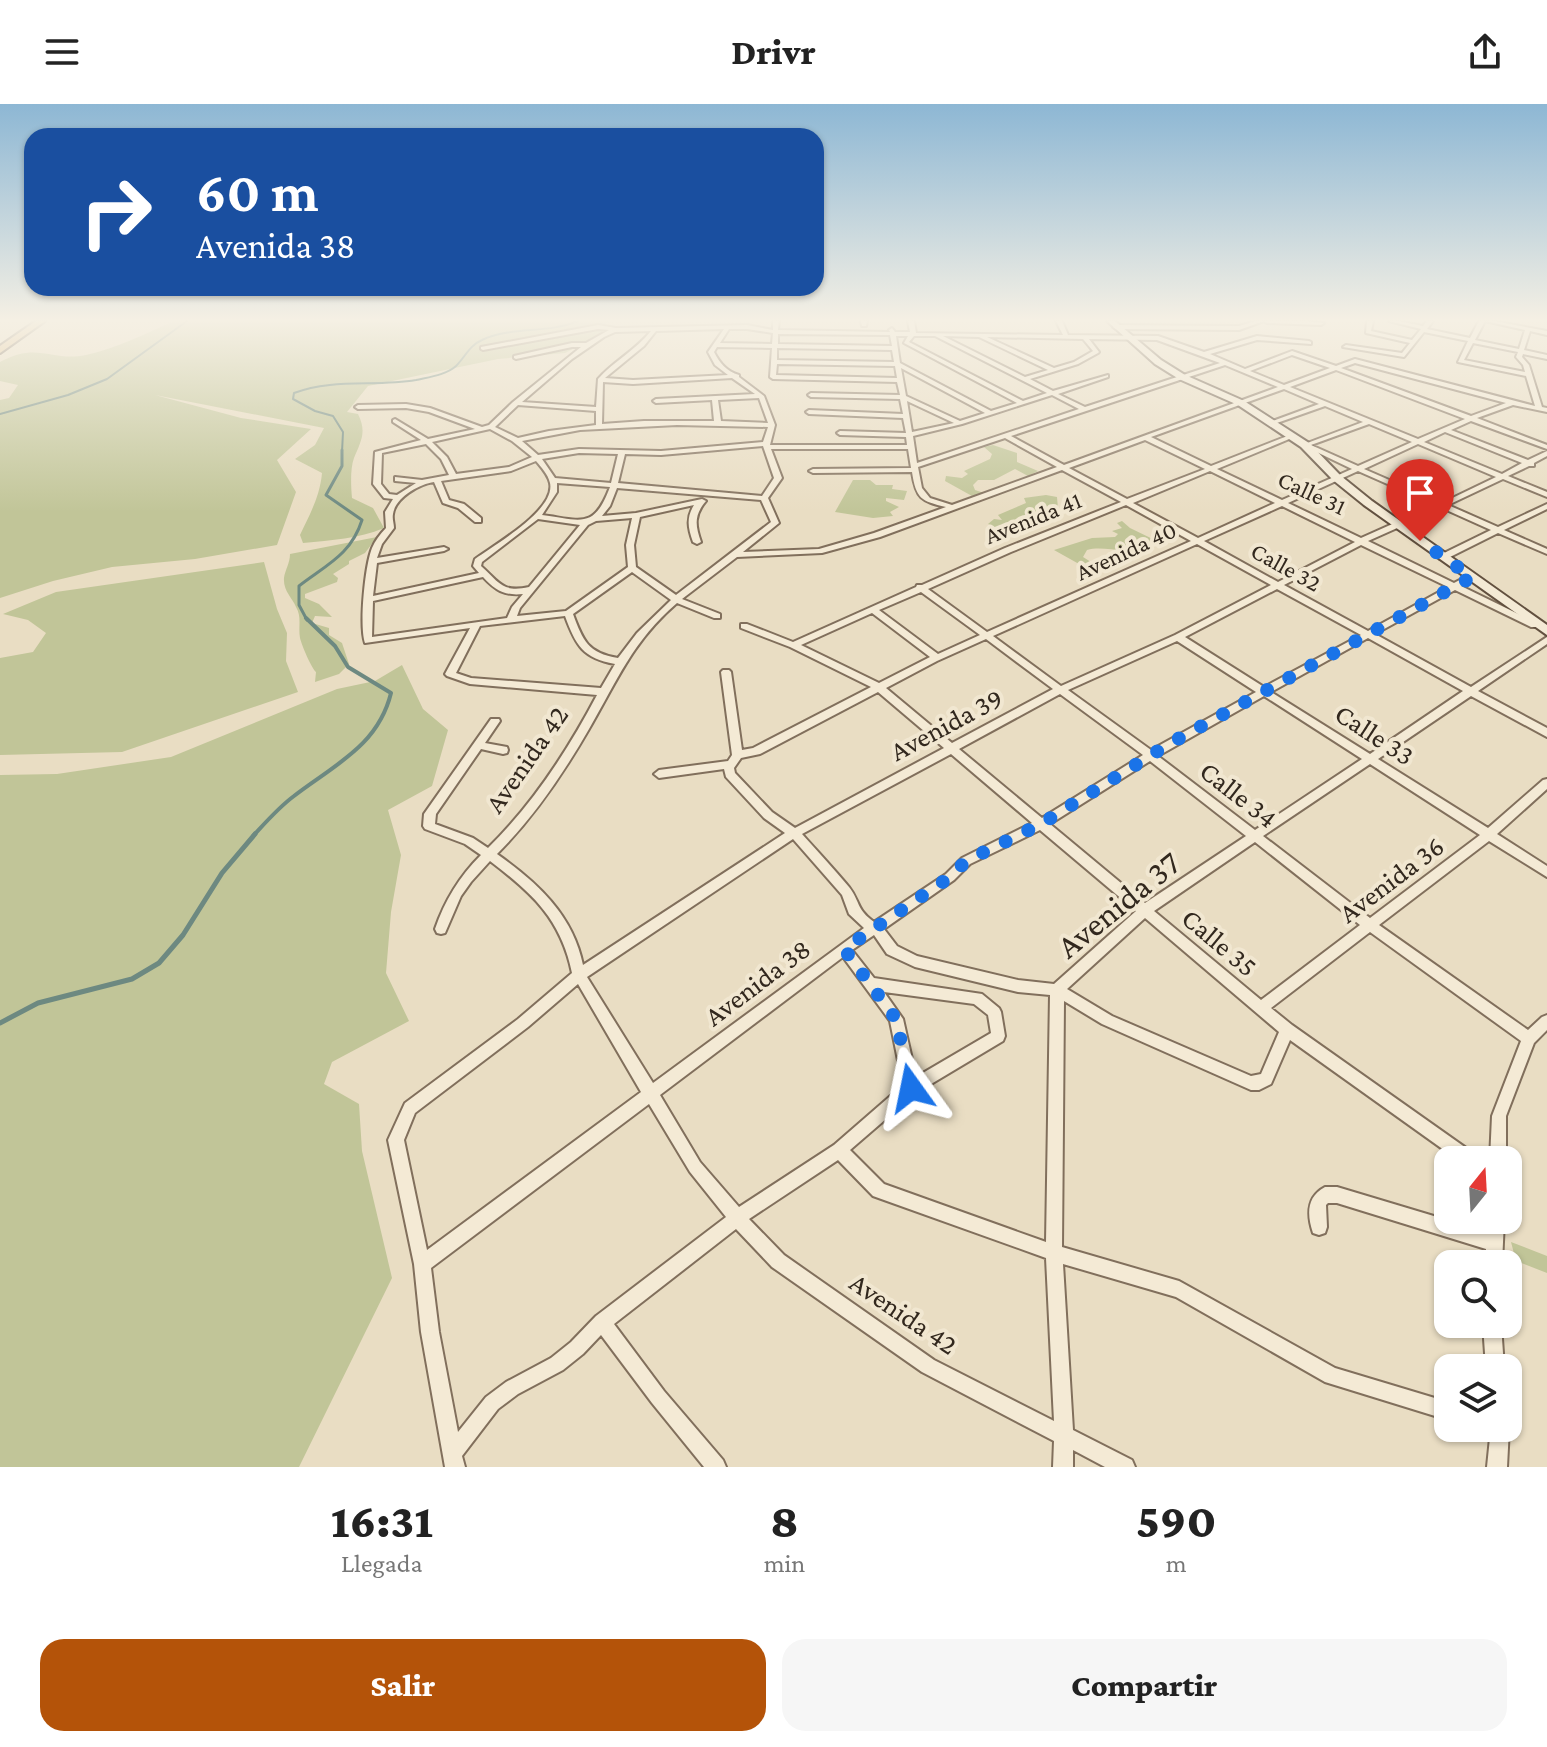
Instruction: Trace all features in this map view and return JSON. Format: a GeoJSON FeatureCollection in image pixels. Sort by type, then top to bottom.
{"type":"FeatureCollection","features":[{"type":"Feature","properties":{"kind":"main road"},"geometry":{"type":"LineString","coordinates":[[1199,385],[1241,403],[1305,445],[1337,478],[1397,525],[1540,628]]}},
{"type":"Feature","properties":{"kind":"street"},"geometry":{"type":"LineString","coordinates":[[398,497],[387,496],[377,484],[376,455],[487,428],[538,385]]}},
{"type":"Feature","properties":{"kind":"street"},"geometry":{"type":"LineString","coordinates":[[599,428],[600,385]]}},
{"type":"Feature","properties":{"kind":"street"},"geometry":{"type":"LineString","coordinates":[[747,385],[761,396],[772,425],[767,446],[778,478],[764,498]]}},
{"type":"Feature","properties":{"kind":"street"},"geometry":{"type":"LineString","coordinates":[[901,385],[918,488],[924,497],[949,507]]}},
{"type":"Feature","properties":{"kind":"street"},"geometry":{"type":"LineString","coordinates":[[937,385],[990,413]]}},
{"type":"Feature","properties":{"kind":"street"},"geometry":{"type":"LineString","coordinates":[[988,385],[1021,402]]}},
{"type":"Feature","properties":{"kind":"street"},"geometry":{"type":"LineString","coordinates":[[1036,385],[1086,410]]}},
{"type":"Feature","properties":{"kind":"street"},"geometry":{"type":"LineString","coordinates":[[840,433],[909,435],[960,423],[1076,385]]}},
{"type":"Feature","properties":{"kind":"street"},"geometry":{"type":"LineString","coordinates":[[813,471],[915,468],[1160,385]]}},
{"type":"Feature","properties":{"kind":"street"},"geometry":{"type":"LineString","coordinates":[[1280,385],[1547,495]]}},
{"type":"Feature","properties":{"kind":"street"},"geometry":{"type":"LineString","coordinates":[[738,555],[819,551],[877,535],[1288,385]]}},
{"type":"Feature","properties":{"kind":"street"},"geometry":{"type":"LineString","coordinates":[[1384,385],[1547,447]]}},
{"type":"Feature","properties":{"kind":"street"},"geometry":{"type":"LineString","coordinates":[[1433,394],[1447,385],[1513,403]]}},
{"type":"Feature","properties":{"kind":"street"},"geometry":{"type":"LineString","coordinates":[[1532,385],[1543,409]]}},
{"type":"Feature","properties":{"kind":"street"},"geometry":{"type":"LineString","coordinates":[[811,395],[904,397],[960,423]]}},
{"type":"Feature","properties":{"kind":"street"},"geometry":{"type":"LineString","coordinates":[[656,401],[761,396]]}},
{"type":"Feature","properties":{"kind":"street"},"geometry":{"type":"LineString","coordinates":[[715,399],[718,423]]}},
{"type":"Feature","properties":{"kind":"street"},"geometry":{"type":"LineString","coordinates":[[515,403],[600,409]]}},
{"type":"Feature","properties":{"kind":"street","name":"Avenida 40"},"geometry":{"type":"LineString","coordinates":[[659,774],[734,759],[756,751],[938,658],[1472,418],[1513,403],[1543,409]]}},
{"type":"Feature","properties":{"kind":"street"},"geometry":{"type":"LineString","coordinates":[[1272,423],[1325,404]]}},
{"type":"Feature","properties":{"kind":"street"},"geometry":{"type":"LineString","coordinates":[[1525,405],[1547,420]]}},
{"type":"Feature","properties":{"kind":"street"},"geometry":{"type":"LineString","coordinates":[[358,407],[406,406],[430,410],[519,440],[538,457],[553,480],[554,491],[536,516],[478,561],[477,566],[504,593],[532,589]]}},
{"type":"Feature","properties":{"kind":"street"},"geometry":{"type":"LineString","coordinates":[[809,412],[906,416]]}},
{"type":"Feature","properties":{"kind":"street"},"geometry":{"type":"LineString","coordinates":[[395,421],[427,441],[448,460],[454,478]]}},
{"type":"Feature","properties":{"kind":"street"},"geometry":{"type":"LineString","coordinates":[[1305,445],[1368,422]]}},
{"type":"Feature","properties":{"kind":"street"},"geometry":{"type":"LineString","coordinates":[[519,440],[557,430],[718,423],[772,425]]}},
{"type":"Feature","properties":{"kind":"street"},"geometry":{"type":"LineString","coordinates":[[1445,430],[1531,464]]}},
{"type":"Feature","properties":{"kind":"street","name":"Calle 32"},"geometry":{"type":"LineString","coordinates":[[1006,436],[1547,733]]}},
{"type":"Feature","properties":{"kind":"street","name":"Avenida 41"},"geometry":{"type":"LineString","coordinates":[[793,645],[920,587],[1125,501],[1292,436]]}},
{"type":"Feature","properties":{"kind":"street","name":"Calle 31"},"geometry":{"type":"LineString","coordinates":[[1145,437],[1540,628]]}},
{"type":"Feature","properties":{"kind":"street"},"geometry":{"type":"LineString","coordinates":[[1305,445],[1547,552]]}},
{"type":"Feature","properties":{"kind":"street"},"geometry":{"type":"LineString","coordinates":[[398,479],[437,481],[511,469],[538,457],[579,451],[622,454],[767,446],[911,447]]}},
{"type":"Feature","properties":{"kind":"street","name":"Avenida 39"},"geometry":{"type":"LineString","coordinates":[[422,1264],[396,1140],[410,1108],[523,1023],[579,975],[794,833],[1060,690],[1178,637],[1362,541],[1504,477],[1547,453]]}},
{"type":"Feature","properties":{"kind":"street"},"geometry":{"type":"LineString","coordinates":[[595,519],[602,513],[615,484],[622,454]]}},
{"type":"Feature","properties":{"kind":"street"},"geometry":{"type":"LineString","coordinates":[[553,480],[764,498]]}},
{"type":"Feature","properties":{"kind":"street"},"geometry":{"type":"LineString","coordinates":[[437,481],[446,501],[461,506],[478,520]]}},
{"type":"Feature","properties":{"kind":"street"},"geometry":{"type":"LineString","coordinates":[[422,482],[398,497],[389,512],[390,528],[376,547],[366,618],[368,641],[568,613],[632,568]]}},
{"type":"Feature","properties":{"kind":"street"},"geometry":{"type":"LineString","coordinates":[[697,542],[690,522],[695,508],[710,493]]}},
{"type":"Feature","properties":{"kind":"street"},"geometry":{"type":"LineString","coordinates":[[738,555],[775,523],[764,498]]}},
{"type":"Feature","properties":{"kind":"street"},"geometry":{"type":"LineString","coordinates":[[511,620],[516,607],[585,523],[702,501]]}},
{"type":"Feature","properties":{"kind":"street"},"geometry":{"type":"LineString","coordinates":[[1443,557],[1547,506]]}},
{"type":"Feature","properties":{"kind":"street"},"geometry":{"type":"LineString","coordinates":[[636,515],[630,545],[632,568],[677,600],[717,616]]}},
{"type":"Feature","properties":{"kind":"street"},"geometry":{"type":"LineString","coordinates":[[536,516],[585,523]]}},
{"type":"Feature","properties":{"kind":"street"},"geometry":{"type":"LineString","coordinates":[[373,561],[444,549]]}},
{"type":"Feature","properties":{"kind":"street","name":"Avenida 42"},"geometry":{"type":"LineString","coordinates":[[738,555],[677,600],[641,634],[621,662],[578,739],[524,817],[486,854],[528,880],[567,933],[576,952],[579,975],[695,1167],[778,1261],[928,1366],[1125,1467]]}},
{"type":"Feature","properties":{"kind":"street"},"geometry":{"type":"LineString","coordinates":[[371,599],[484,574]]}},
{"type":"Feature","properties":{"kind":"street","name":"Avenida 38"},"geometry":{"type":"LineString","coordinates":[[422,1264],[844,949],[950,877],[966,861],[1041,824],[1151,756],[1472,577]]}},
{"type":"Feature","properties":{"kind":"street","name":"Calle 34"},"geometry":{"type":"LineString","coordinates":[[920,587],[1151,756],[1370,925],[1529,1039]]}},
{"type":"Feature","properties":{"kind":"street"},"geometry":{"type":"LineString","coordinates":[[872,609],[938,658]]}},
{"type":"Feature","properties":{"kind":"street"},"geometry":{"type":"LineString","coordinates":[[568,613],[579,643],[589,653],[596,658],[621,662]]}},
{"type":"Feature","properties":{"kind":"street"},"geometry":{"type":"LineString","coordinates":[[477,624],[450,674],[470,681],[604,692]]}},
{"type":"Feature","properties":{"kind":"street","name":"Calle 35"},"geometry":{"type":"LineString","coordinates":[[744,626],[793,645],[878,687],[1287,1030],[1451,1146]]}},
{"type":"Feature","properties":{"kind":"street","name":"Calle 33"},"geometry":{"type":"LineString","coordinates":[[1178,637],[1547,872]]}},
{"type":"Feature","properties":{"kind":"street","name":"Avenida 37"},"geometry":{"type":"LineString","coordinates":[[1063,1467],[1054,1253],[1057,990],[1145,910],[1547,640]]}},
{"type":"Feature","properties":{"kind":"street"},"geometry":{"type":"LineString","coordinates":[[726,672],[734,759],[730,774],[768,815],[794,833],[847,893],[853,910],[876,928],[892,950],[915,961],[1018,986],[1057,990],[1107,1020],[1251,1083],[1266,1079],[1287,1030]]}},
{"type":"Feature","properties":{"kind":"street"},"geometry":{"type":"LineString","coordinates":[[441,929],[459,885],[486,854],[464,838],[439,833],[429,826],[430,814],[495,721]]}},
{"type":"Feature","properties":{"kind":"street"},"geometry":{"type":"LineString","coordinates":[[479,745],[503,750]]}},
{"type":"Feature","properties":{"kind":"street","name":"Avenida 36"},"geometry":{"type":"LineString","coordinates":[[1260,1008],[1488,835],[1547,783]]}},
{"type":"Feature","properties":{"kind":"street"},"geometry":{"type":"LineString","coordinates":[[844,949],[896,1019],[911,1088]]}},
{"type":"Feature","properties":{"kind":"street"},"geometry":{"type":"LineString","coordinates":[[454,1460],[492,1403],[512,1388],[557,1364],[602,1322],[737,1218],[839,1150],[911,1088],[998,1036],[994,1012],[977,998],[871,984]]}},
{"type":"Feature","properties":{"kind":"street"},"geometry":{"type":"LineString","coordinates":[[1498,1146],[1499,1116],[1529,1039],[1547,1021]]}},
{"type":"Feature","properties":{"kind":"street"},"geometry":{"type":"LineString","coordinates":[[839,1150],[879,1190],[1054,1253],[1179,1289],[1331,1376],[1434,1407]]}},
{"type":"Feature","properties":{"kind":"street"},"geometry":{"type":"LineString","coordinates":[[1319,1227],[1318,1202],[1325,1195],[1337,1195],[1495,1243]]}},
{"type":"Feature","properties":{"kind":"street"},"geometry":{"type":"LineString","coordinates":[[1495,1234],[1495,1250]]}},
{"type":"Feature","properties":{"kind":"street"},"geometry":{"type":"LineString","coordinates":[[422,1264],[430,1332],[454,1460]]}},
{"type":"Feature","properties":{"kind":"street"},"geometry":{"type":"LineString","coordinates":[[602,1322],[716,1467]]}},
{"type":"Feature","properties":{"kind":"street"},"geometry":{"type":"LineString","coordinates":[[1497,1467],[1499,1442]]}},
{"type":"Feature","properties":{"kind":"green space"},"geometry":{"type":"Polygon","coordinates":[[[18,385],[375,385],[368,386],[347,412],[358,414],[363,431],[354,458],[351,483],[352,498],[373,508],[384,528],[364,535],[303,543],[300,535],[317,497],[322,473],[295,459],[315,445],[324,428],[155,395],[241,418],[311,429],[277,460],[296,492],[277,545],[195,559],[112,567],[0,598],[0,400],[9,398],[18,385]]]}},
{"type":"Feature","properties":{"kind":"green space"},"geometry":{"type":"Polygon","coordinates":[[[993,445],[1017,453],[1017,462],[1038,471],[1028,476],[1015,469],[994,480],[978,480],[973,485],[975,490],[984,493],[972,496],[945,481],[946,476],[962,478],[968,474],[964,471],[990,459],[992,454],[984,447],[993,445]]]}},
{"type":"Feature","properties":{"kind":"green space"},"geometry":{"type":"Polygon","coordinates":[[[853,480],[870,480],[876,485],[893,485],[892,489],[907,491],[904,500],[886,498],[886,501],[899,507],[890,512],[893,516],[873,518],[835,512],[853,480]]]}},
{"type":"Feature","properties":{"kind":"green space"},"geometry":{"type":"Polygon","coordinates":[[[1057,497],[1058,509],[1028,525],[1018,525],[1023,529],[1011,534],[988,524],[994,519],[1002,520],[998,515],[1026,503],[1024,498],[1057,497]]]}},
{"type":"Feature","properties":{"kind":"green space"},"geometry":{"type":"Polygon","coordinates":[[[1122,521],[1161,543],[1144,545],[1131,539],[1130,543],[1141,548],[1087,550],[1083,557],[1091,562],[1091,567],[1054,550],[1092,538],[1115,537],[1118,534],[1112,531],[1122,528],[1117,523],[1122,521]]]}},
{"type":"Feature","properties":{"kind":"green space"},"geometry":{"type":"Polygon","coordinates":[[[377,537],[365,553],[333,574],[338,578],[337,582],[305,594],[305,598],[319,604],[332,617],[315,616],[312,623],[329,628],[329,635],[342,643],[349,664],[339,674],[315,682],[316,672],[300,638],[298,611],[284,583],[290,554],[377,537]]]}},
{"type":"Feature","properties":{"kind":"green space"},"geometry":{"type":"Polygon","coordinates":[[[264,562],[287,633],[286,661],[298,692],[122,752],[0,755],[0,658],[33,652],[46,633],[28,620],[3,614],[56,592],[264,562]]]}},
{"type":"Feature","properties":{"kind":"green space"},"geometry":{"type":"Polygon","coordinates":[[[402,665],[423,709],[448,730],[432,786],[388,810],[401,855],[391,912],[386,973],[409,1021],[332,1062],[324,1084],[359,1104],[362,1151],[392,1278],[299,1467],[0,1467],[0,775],[57,774],[171,757],[337,689],[375,681],[402,665]]]}},
{"type":"Feature","properties":{"kind":"green space"},"geometry":{"type":"Polygon","coordinates":[[[1511,1242],[1547,1256],[1547,1273],[1522,1263],[1522,1250],[1513,1250],[1511,1242]]]}},
{"type":"Feature","properties":{"kind":"waterway"},"geometry":{"type":"LineString","coordinates":[[0,414],[93,385]]}},
{"type":"Feature","properties":{"kind":"waterway"},"geometry":{"type":"LineString","coordinates":[[334,385],[294,393],[293,399],[315,411],[333,416],[343,432],[342,452]]}},
{"type":"Feature","properties":{"kind":"waterway"},"geometry":{"type":"LineString","coordinates":[[307,620],[299,605],[299,586],[344,551],[362,520],[326,495],[342,466],[342,452]]}},
{"type":"Feature","properties":{"kind":"waterway"},"geometry":{"type":"LineString","coordinates":[[253,836],[288,800],[339,764],[365,741],[385,711],[391,693],[348,667],[335,646],[306,618]]}},
{"type":"Feature","properties":{"kind":"waterway"},"geometry":{"type":"LineString","coordinates":[[0,1023],[38,1003],[132,979],[159,963],[183,935],[222,873],[255,834]]}},
{"type":"Feature","properties":{"kind":"route"},"geometry":{"type":"LineString","coordinates":[[911,1088],[896,1019],[844,949],[950,877],[966,861],[1041,824],[1169,744],[1472,577],[1420,541]]}}]}
